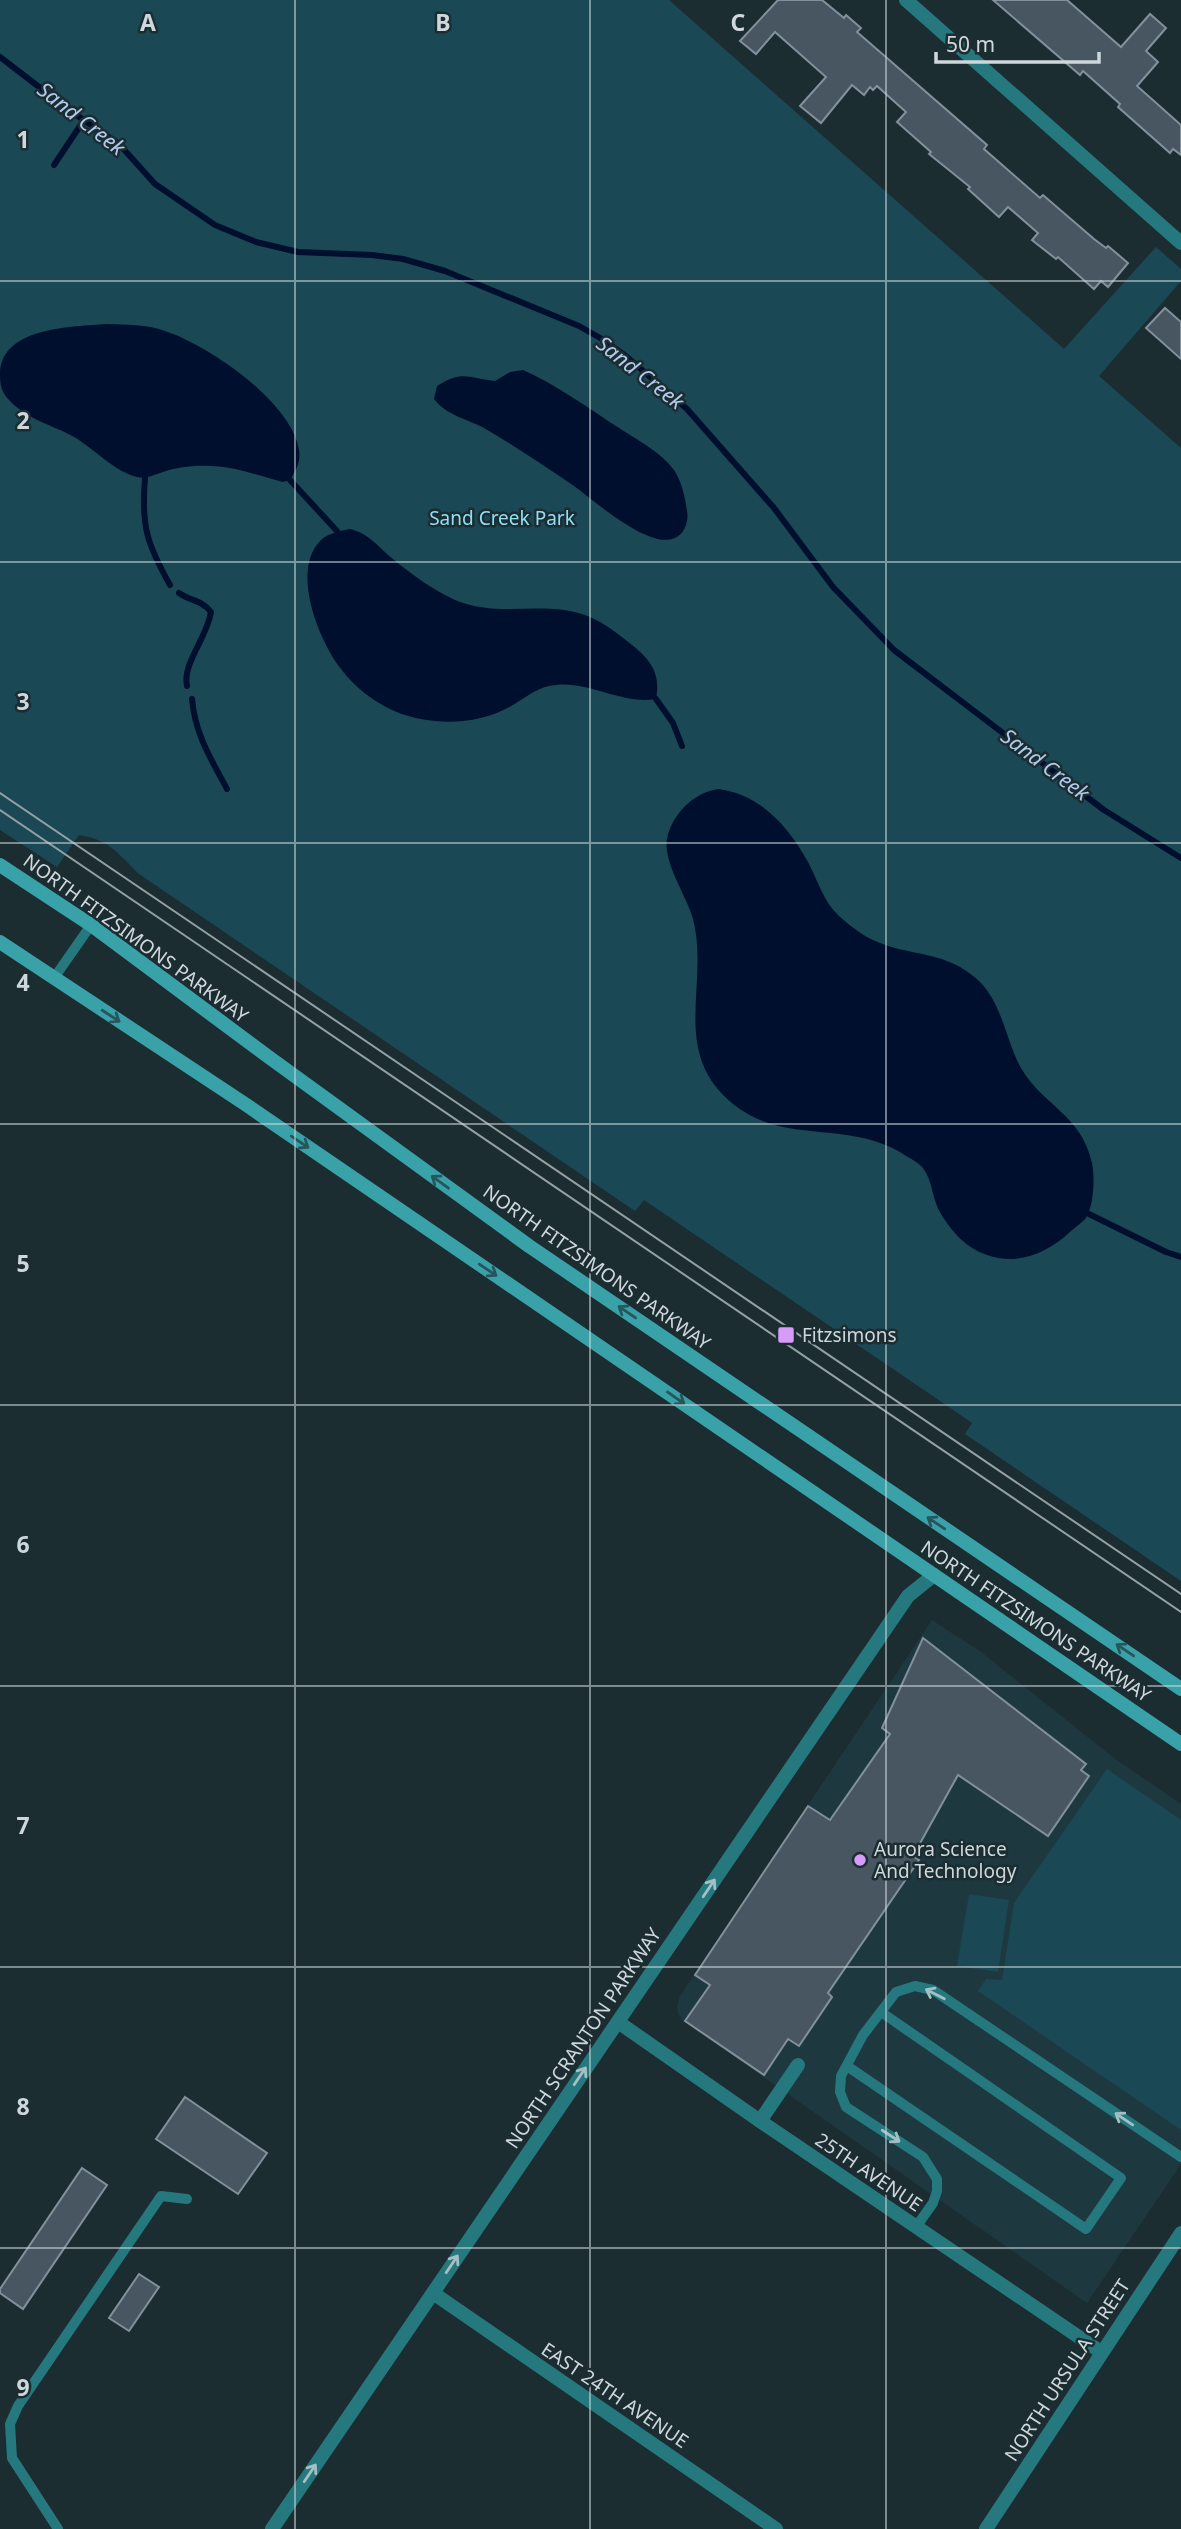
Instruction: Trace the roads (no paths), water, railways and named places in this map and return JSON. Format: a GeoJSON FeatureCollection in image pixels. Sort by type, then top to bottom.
{"type":"FeatureCollection","features":[{"type":"Feature","properties":{"kind":"main road","name":"NORTH FITZSIMONS PARKWAY"},"geometry":{"type":"LineString","coordinates":[[0,865],[91,925],[529,1246],[1181,1689]]}},
{"type":"Feature","properties":{"kind":"main road","name":"NORTH FITZSIMONS PARKWAY"},"geometry":{"type":"LineString","coordinates":[[0,942],[279,1127],[1181,1744]]}},
{"type":"Feature","properties":{"kind":"street"},"geometry":{"type":"LineString","coordinates":[[905,0],[1181,243]]}},
{"type":"Feature","properties":{"kind":"street","name":"NORTH SCRANTON PARKWAY"},"geometry":{"type":"LineString","coordinates":[[272,2529],[908,1596],[934,1575]]}},
{"type":"Feature","properties":{"kind":"street","name":"25TH AVENUE"},"geometry":{"type":"LineString","coordinates":[[618,2022],[1101,2352]]}},
{"type":"Feature","properties":{"kind":"street"},"geometry":{"type":"LineString","coordinates":[[760,2121],[798,2065]]}},
{"type":"Feature","properties":{"kind":"street","name":"NORTH URSULA STREET"},"geometry":{"type":"LineString","coordinates":[[986,2529],[1181,2233]]}},
{"type":"Feature","properties":{"kind":"street","name":"EAST 24TH AVENUE"},"geometry":{"type":"LineString","coordinates":[[433,2292],[776,2529]]}},
{"type":"Feature","properties":{"kind":"lane"},"geometry":{"type":"LineString","coordinates":[[54,978],[91,925]]}},
{"type":"Feature","properties":{"kind":"lane"},"geometry":{"type":"LineString","coordinates":[[916,2227],[933,2203],[937,2192],[937,2179],[923,2157],[846,2106],[840,2092],[841,2077],[863,2035],[897,1992],[915,1986],[933,1990],[1181,2158]]}},
{"type":"Feature","properties":{"kind":"lane"},"geometry":{"type":"LineString","coordinates":[[846,2066],[1086,2229],[1121,2178],[881,2012]]}},
{"type":"Feature","properties":{"kind":"lane"},"geometry":{"type":"LineString","coordinates":[[58,2529],[12,2458],[10,2424],[18,2406],[161,2196],[187,2199]]}},
{"type":"Feature","properties":{"kind":"waterway","name":"Sand Creek"},"geometry":{"type":"LineString","coordinates":[[0,57],[119,144],[155,184],[215,225],[256,242],[298,252],[403,259],[445,271],[579,326],[602,339],[687,409],[774,508],[833,587],[894,650],[1104,810],[1181,858]]}},
{"type":"Feature","properties":{"kind":"waterway"},"geometry":{"type":"LineString","coordinates":[[54,165],[84,120]]}},
{"type":"Feature","properties":{"kind":"waterway"},"geometry":{"type":"LineString","coordinates":[[145,478],[144,509],[147,534],[170,585]]}},
{"type":"Feature","properties":{"kind":"waterway"},"geometry":{"type":"LineString","coordinates":[[290,480],[337,531]]}},
{"type":"Feature","properties":{"kind":"waterway"},"geometry":{"type":"LineString","coordinates":[[179,593],[204,605],[211,612],[188,669],[187,686]]}},
{"type":"Feature","properties":{"kind":"waterway"},"geometry":{"type":"LineString","coordinates":[[192,699],[200,735],[227,789]]}},
{"type":"Feature","properties":{"kind":"waterway"},"geometry":{"type":"LineString","coordinates":[[656,699],[673,723],[682,746]]}},
{"type":"Feature","properties":{"kind":"waterway"},"geometry":{"type":"LineString","coordinates":[[1089,1214],[1181,1257]]}},
{"type":"Feature","properties":{"kind":"tram line"},"geometry":{"type":"LineString","coordinates":[[0,793],[1181,1594]]}},
{"type":"Feature","properties":{"kind":"tram line"},"geometry":{"type":"LineString","coordinates":[[0,810],[1181,1612]]}},
{"type":"Feature","properties":{"kind":"place","name":"Fitzsimons"},"geometry":{"type":"Point","coordinates":[786,1335]}},
{"type":"Feature","properties":{"kind":"place","name":"Aurora Science And Technology"},"geometry":{"type":"Point","coordinates":[860,1860]}},
{"type":"Feature","properties":{"kind":"park label","name":"Sand Creek Park"},"geometry":{"type":"Point","coordinates":[502,518]}}]}
